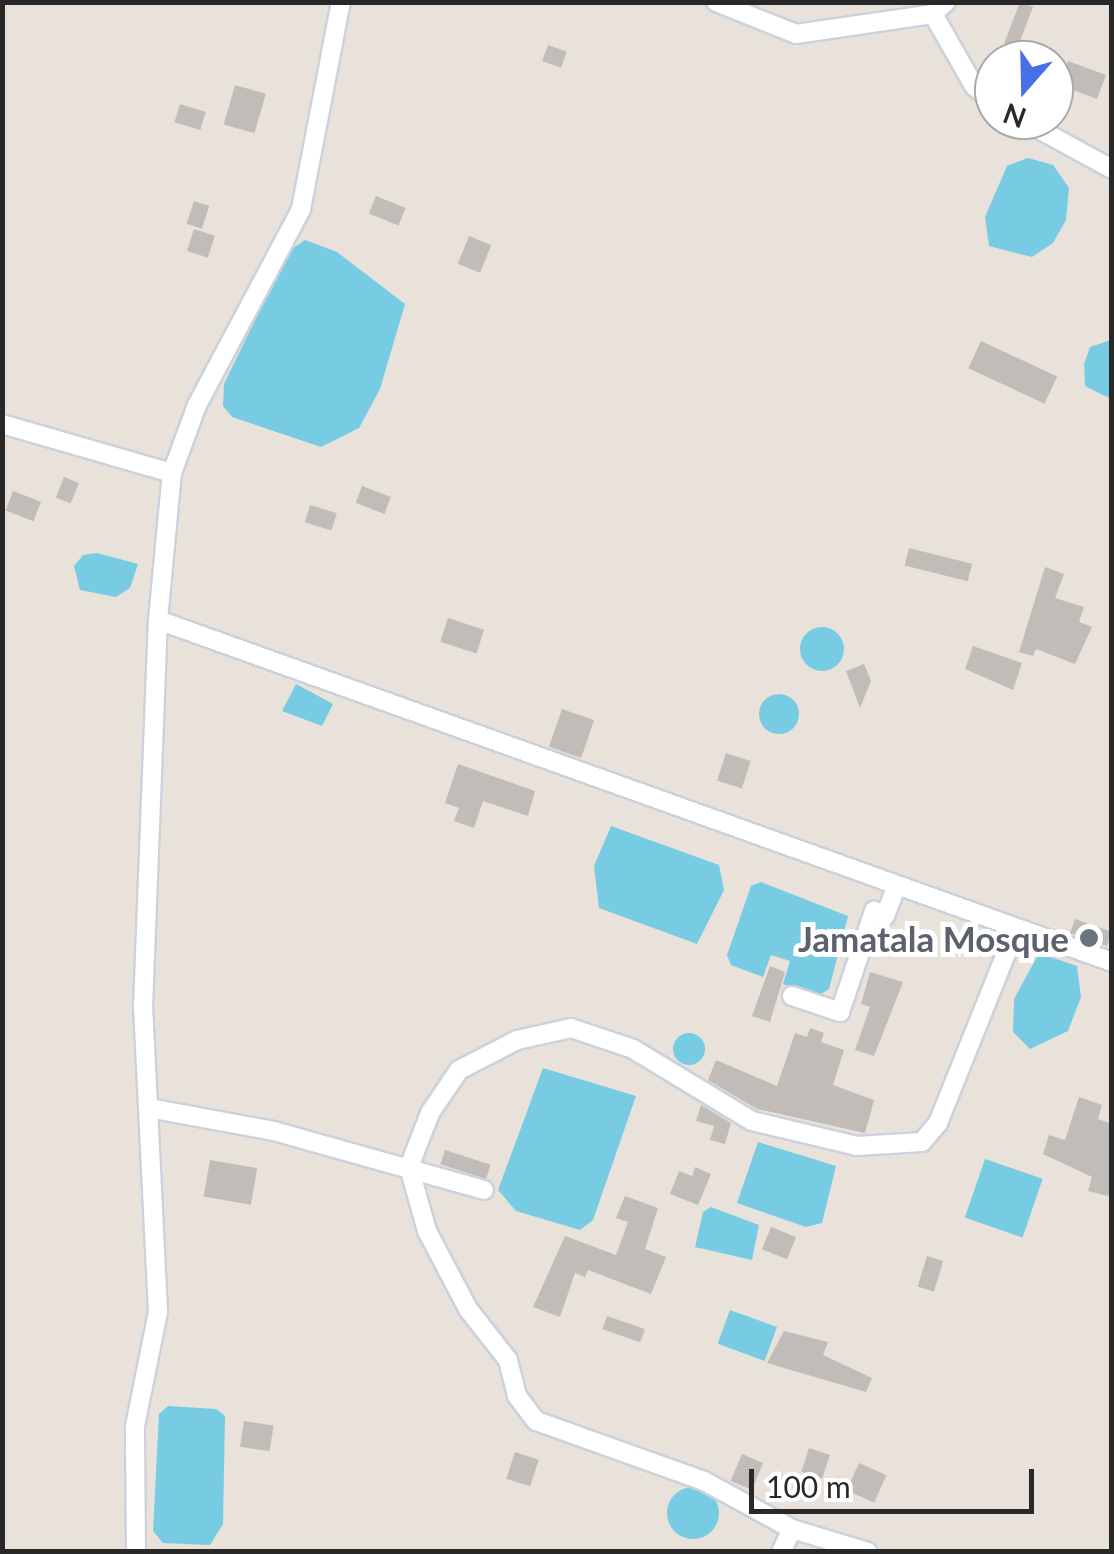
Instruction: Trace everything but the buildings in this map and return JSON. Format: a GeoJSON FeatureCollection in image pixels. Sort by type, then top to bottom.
{"type":"FeatureCollection","features":[{"type":"Feature","properties":{"kind":"street"},"geometry":{"type":"LineString","coordinates":[[136,1552],[135,1426],[158,1312],[143,1008],[158,620],[172,473],[196,404],[301,209],[341,2]]}},
{"type":"Feature","properties":{"kind":"street"},"geometry":{"type":"LineString","coordinates":[[716,2],[796,34],[939,8],[974,86]]}},
{"type":"Feature","properties":{"kind":"street"},"geometry":{"type":"LineString","coordinates":[[1059,140],[1112,169]]}},
{"type":"Feature","properties":{"kind":"street"},"geometry":{"type":"LineString","coordinates":[[2,424],[172,473]]}},
{"type":"Feature","properties":{"kind":"street"},"geometry":{"type":"LineString","coordinates":[[158,620],[1112,962]]}},
{"type":"Feature","properties":{"kind":"street"},"geometry":{"type":"LineString","coordinates":[[792,996],[840,1012],[874,911],[886,916],[896,887]]}},
{"type":"Feature","properties":{"kind":"street"},"geometry":{"type":"LineString","coordinates":[[868,1552],[792,1528],[704,1480],[536,1421],[517,1396],[508,1360],[468,1309],[427,1231],[409,1167],[430,1113],[459,1070],[517,1040],[571,1028],[632,1049],[752,1121],[857,1146],[922,1142],[938,1123],[1016,929]]}},
{"type":"Feature","properties":{"kind":"street"},"geometry":{"type":"LineString","coordinates":[[149,1108],[409,1167],[484,1190]]}},
{"type":"Feature","properties":{"kind":"street"},"geometry":{"type":"LineString","coordinates":[[781,1552],[792,1528]]}},
{"type":"Feature","properties":{"kind":"water"},"geometry":{"type":"Polygon","coordinates":[[[1028,158],[1053,165],[1069,188],[1066,220],[1053,243],[1032,257],[989,246],[985,217],[1007,166],[1028,158]]]}},
{"type":"Feature","properties":{"kind":"water"},"geometry":{"type":"Polygon","coordinates":[[[305,240],[337,252],[405,304],[380,389],[359,428],[321,447],[232,417],[223,406],[224,384],[289,251],[305,240]]]}},
{"type":"Feature","properties":{"kind":"water"},"geometry":{"type":"Polygon","coordinates":[[[1112,340],[1111,399],[1085,386],[1084,364],[1090,347],[1112,340]]]}},
{"type":"Feature","properties":{"kind":"water"},"geometry":{"type":"Polygon","coordinates":[[[97,553],[138,564],[130,588],[116,597],[80,590],[74,566],[83,555],[97,553]]]}},
{"type":"Feature","properties":{"kind":"water"},"geometry":{"type":"Polygon","coordinates":[[[822,627],[837,634],[844,649],[837,664],[822,671],[807,664],[800,649],[807,634],[822,627]]]}},
{"type":"Feature","properties":{"kind":"water"},"geometry":{"type":"Polygon","coordinates":[[[296,684],[333,704],[322,726],[282,711],[296,684]]]}},
{"type":"Feature","properties":{"kind":"water"},"geometry":{"type":"Polygon","coordinates":[[[779,694],[793,700],[799,714],[793,728],[779,734],[765,728],[759,714],[765,700],[779,694]]]}},
{"type":"Feature","properties":{"kind":"water"},"geometry":{"type":"Polygon","coordinates":[[[611,826],[719,865],[724,890],[697,944],[599,908],[594,866],[611,826]]]}},
{"type":"Feature","properties":{"kind":"water"},"geometry":{"type":"Polygon","coordinates":[[[761,882],[848,916],[829,989],[818,996],[783,984],[790,961],[771,955],[763,977],[731,965],[727,955],[751,886],[761,882]]]}},
{"type":"Feature","properties":{"kind":"water"},"geometry":{"type":"Polygon","coordinates":[[[1039,953],[1077,966],[1081,997],[1068,1031],[1030,1049],[1013,1032],[1014,999],[1039,953]]]}},
{"type":"Feature","properties":{"kind":"water"},"geometry":{"type":"Polygon","coordinates":[[[689,1033],[700,1038],[705,1049],[700,1060],[689,1065],[678,1060],[673,1049],[678,1038],[689,1033]]]}},
{"type":"Feature","properties":{"kind":"water"},"geometry":{"type":"Polygon","coordinates":[[[543,1068],[636,1096],[593,1220],[580,1230],[516,1211],[498,1190],[543,1068]]]}},
{"type":"Feature","properties":{"kind":"water"},"geometry":{"type":"Polygon","coordinates":[[[758,1142],[836,1166],[822,1223],[806,1227],[737,1203],[758,1142]]]}},
{"type":"Feature","properties":{"kind":"water"},"geometry":{"type":"Polygon","coordinates":[[[985,1159],[1043,1179],[1022,1237],[965,1218],[985,1159]]]}},
{"type":"Feature","properties":{"kind":"water"},"geometry":{"type":"Polygon","coordinates":[[[711,1207],[759,1225],[752,1260],[695,1247],[703,1212],[711,1207]]]}},
{"type":"Feature","properties":{"kind":"water"},"geometry":{"type":"Polygon","coordinates":[[[730,1310],[777,1327],[765,1361],[718,1344],[730,1310]]]}},
{"type":"Feature","properties":{"kind":"water"},"geometry":{"type":"Polygon","coordinates":[[[168,1406],[216,1409],[225,1416],[223,1524],[210,1545],[163,1543],[153,1531],[159,1414],[168,1406]]]}},
{"type":"Feature","properties":{"kind":"water"},"geometry":{"type":"Polygon","coordinates":[[[693,1487],[711,1495],[719,1513],[711,1531],[693,1539],[675,1531],[667,1513],[675,1495],[693,1487]]]}},
{"type":"Feature","properties":{"kind":"place","name":"Jamatala Mosque"},"geometry":{"type":"Point","coordinates":[1089,938]}}]}
